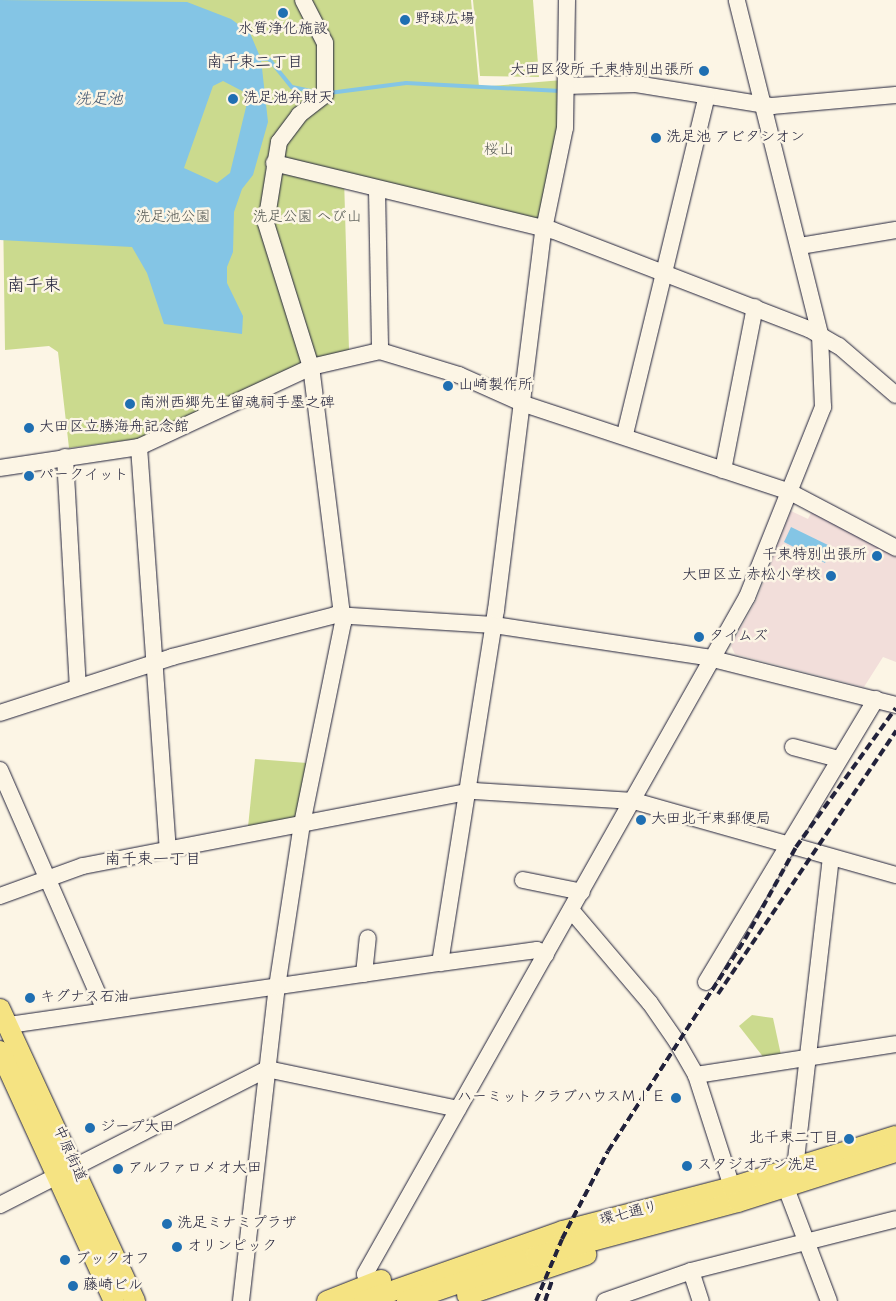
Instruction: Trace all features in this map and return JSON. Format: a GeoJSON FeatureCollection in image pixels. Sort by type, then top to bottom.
{"type":"FeatureCollection","features":[{"type":"Feature","properties":{"kind":"main road","name":"中原街道"},"geometry":{"type":"LineString","coordinates":[[5,1017],[66,1170],[114,1301]]}},
{"type":"Feature","properties":{"kind":"main road","name":"中原街道"},"geometry":{"type":"LineString","coordinates":[[0,1052],[66,1170],[135,1301]]}},
{"type":"Feature","properties":{"kind":"main road","name":"環七通り"},"geometry":{"type":"LineString","coordinates":[[327,1301],[366,1293],[523,1230],[604,1212],[637,1212],[732,1187],[896,1136]]}},
{"type":"Feature","properties":{"kind":"main road","name":"環七通り"},"geometry":{"type":"LineString","coordinates":[[407,1301],[536,1256],[786,1188],[896,1152]]}},
{"type":"Feature","properties":{"kind":"main road"},"geometry":{"type":"LineString","coordinates":[[449,1301],[583,1256],[656,1224]]}},
{"type":"Feature","properties":{"kind":"street"},"geometry":{"type":"LineString","coordinates":[[241,1301],[277,987],[302,824],[342,616],[311,367],[266,222],[278,142],[299,115],[326,89],[325,43],[303,0]]}},
{"type":"Feature","properties":{"kind":"street"},"geometry":{"type":"LineString","coordinates":[[440,963],[494,625],[524,404],[544,228],[565,128],[567,0]]}},
{"type":"Feature","properties":{"kind":"street"},"geometry":{"type":"LineString","coordinates":[[366,1293],[365,1274],[715,658],[747,598],[823,407],[820,334],[800,246],[762,105],[737,0]]}},
{"type":"Feature","properties":{"kind":"street"},"geometry":{"type":"LineString","coordinates":[[566,86],[636,84],[706,98],[762,105],[896,94]]}},
{"type":"Feature","properties":{"kind":"street"},"geometry":{"type":"LineString","coordinates":[[625,434],[666,273],[706,98]]}},
{"type":"Feature","properties":{"kind":"street"},"geometry":{"type":"LineString","coordinates":[[274,163],[377,190],[544,228],[666,273],[820,334],[896,395]]}},
{"type":"Feature","properties":{"kind":"street"},"geometry":{"type":"LineString","coordinates":[[377,190],[380,351]]}},
{"type":"Feature","properties":{"kind":"street"},"geometry":{"type":"LineString","coordinates":[[800,246],[896,230]]}},
{"type":"Feature","properties":{"kind":"street"},"geometry":{"type":"LineString","coordinates":[[723,470],[755,307]]}},
{"type":"Feature","properties":{"kind":"street"},"geometry":{"type":"LineString","coordinates":[[0,468],[139,447],[311,367],[380,351],[459,375],[524,404],[625,434],[790,492],[896,548]]}},
{"type":"Feature","properties":{"kind":"street"},"geometry":{"type":"LineString","coordinates":[[139,447],[168,848]]}},
{"type":"Feature","properties":{"kind":"street"},"geometry":{"type":"LineString","coordinates":[[65,458],[78,687]]}},
{"type":"Feature","properties":{"kind":"street"},"geometry":{"type":"LineString","coordinates":[[0,713],[154,663],[342,616],[494,625],[715,658],[896,705]]}},
{"type":"Feature","properties":{"kind":"street"},"geometry":{"type":"LineString","coordinates":[[706,982],[758,900],[787,844],[876,699]]}},
{"type":"Feature","properties":{"kind":"street"},"geometry":{"type":"LineString","coordinates":[[792,747],[838,759]]}},
{"type":"Feature","properties":{"kind":"street"},"geometry":{"type":"LineString","coordinates":[[0,770],[105,1010]]}},
{"type":"Feature","properties":{"kind":"street"},"geometry":{"type":"LineString","coordinates":[[0,896],[46,878],[168,848],[302,824],[467,791],[634,801],[896,875]]}},
{"type":"Feature","properties":{"kind":"street"},"geometry":{"type":"LineString","coordinates":[[795,1168],[831,856]]}},
{"type":"Feature","properties":{"kind":"street"},"geometry":{"type":"LineString","coordinates":[[523,880],[582,892]]}},
{"type":"Feature","properties":{"kind":"street"},"geometry":{"type":"LineString","coordinates":[[571,910],[667,1025],[696,1075],[732,1187]]}},
{"type":"Feature","properties":{"kind":"street"},"geometry":{"type":"LineString","coordinates":[[364,974],[368,938]]}},
{"type":"Feature","properties":{"kind":"street"},"geometry":{"type":"LineString","coordinates":[[5,1017],[105,1010],[537,950],[546,955]]}},
{"type":"Feature","properties":{"kind":"street"},"geometry":{"type":"LineString","coordinates":[[696,1075],[896,1044]]}},
{"type":"Feature","properties":{"kind":"street"},"geometry":{"type":"LineString","coordinates":[[0,1205],[267,1070],[458,1109]]}},
{"type":"Feature","properties":{"kind":"street"},"geometry":{"type":"LineString","coordinates":[[786,1188],[808,1240],[828,1301]]}},
{"type":"Feature","properties":{"kind":"street"},"geometry":{"type":"LineString","coordinates":[[605,1301],[691,1271],[896,1219]]}},
{"type":"Feature","properties":{"kind":"street"},"geometry":{"type":"LineString","coordinates":[[691,1271],[701,1301]]}},
{"type":"Feature","properties":{"kind":"shaded area","name":"大田区立 赤松小学校"},"geometry":{"type":"Polygon","coordinates":[[[791,511],[808,519],[812,511],[896,553],[896,662],[883,657],[864,687],[735,654],[731,646],[757,599],[791,511]]]}},
{"type":"Feature","properties":{"kind":"green space","name":"洗足池公園"},"geometry":{"type":"Polygon","coordinates":[[[0,0],[471,0],[479,87],[563,80],[563,128],[540,223],[344,178],[349,350],[303,363],[137,439],[69,448],[58,352],[49,346],[5,350],[0,0]]]}},
{"type":"Feature","properties":{"kind":"green space"},"geometry":{"type":"Polygon","coordinates":[[[473,0],[533,0],[539,77],[480,76],[473,0]]]}},
{"type":"Feature","properties":{"kind":"green space"},"geometry":{"type":"Polygon","coordinates":[[[255,759],[307,763],[296,817],[248,827],[255,759]]]}},
{"type":"Feature","properties":{"kind":"green space"},"geometry":{"type":"Polygon","coordinates":[[[752,1015],[773,1018],[781,1055],[764,1058],[739,1026],[752,1015]]]}},
{"type":"Feature","properties":{"kind":"water","name":"洗足池"},"geometry":{"type":"Polygon","coordinates":[[[0,0],[187,2],[231,19],[250,33],[261,59],[268,122],[253,175],[242,189],[234,212],[233,252],[227,267],[227,283],[243,316],[242,334],[164,324],[147,273],[132,247],[0,240],[0,0]],[[223,81],[213,86],[184,168],[217,183],[230,173],[247,103],[244,92],[223,81]]]}},
{"type":"Feature","properties":{"kind":"water"},"geometry":{"type":"Polygon","coordinates":[[[791,527],[832,547],[825,563],[784,542],[791,527]]]}},
{"type":"Feature","properties":{"kind":"waterway"},"geometry":{"type":"LineString","coordinates":[[261,59],[269,59],[292,87],[320,93]]}},
{"type":"Feature","properties":{"kind":"waterway"},"geometry":{"type":"LineString","coordinates":[[329,93],[406,83],[561,91]]}},
{"type":"Feature","properties":{"kind":"railway"},"geometry":{"type":"LineString","coordinates":[[536,1301],[562,1239],[608,1151],[745,939],[796,847],[896,708]]}},
{"type":"Feature","properties":{"kind":"railway"},"geometry":{"type":"LineString","coordinates":[[718,994],[896,731]]}},
{"type":"Feature","properties":{"kind":"railway"},"geometry":{"type":"LineString","coordinates":[[545,1301],[552,1281]]}},
{"type":"Feature","properties":{"kind":"place","name":"水質浄化施設"},"geometry":{"type":"Point","coordinates":[283,13]}},
{"type":"Feature","properties":{"kind":"place","name":"野球広場"},"geometry":{"type":"Point","coordinates":[405,20]}},
{"type":"Feature","properties":{"kind":"place","name":"大田区役所 千束特別出張所"},"geometry":{"type":"Point","coordinates":[704,71]}},
{"type":"Feature","properties":{"kind":"place","name":"洗足池弁財天"},"geometry":{"type":"Point","coordinates":[233,99]}},
{"type":"Feature","properties":{"kind":"place","name":"洗足池 アビタシオン"},"geometry":{"type":"Point","coordinates":[656,138]}},
{"type":"Feature","properties":{"kind":"place","name":"山崎製作所"},"geometry":{"type":"Point","coordinates":[448,386]}},
{"type":"Feature","properties":{"kind":"place","name":"南洲西郷先生留魂祠手墨之碑"},"geometry":{"type":"Point","coordinates":[130,404]}},
{"type":"Feature","properties":{"kind":"place","name":"大田区立勝海舟記念館"},"geometry":{"type":"Point","coordinates":[29,428]}},
{"type":"Feature","properties":{"kind":"place","name":"パークイット"},"geometry":{"type":"Point","coordinates":[29,476]}},
{"type":"Feature","properties":{"kind":"place","name":"千束特別出張所"},"geometry":{"type":"Point","coordinates":[877,556]}},
{"type":"Feature","properties":{"kind":"place","name":"大田区立 赤松小学校"},"geometry":{"type":"Point","coordinates":[831,576]}},
{"type":"Feature","properties":{"kind":"place","name":"タイムズ"},"geometry":{"type":"Point","coordinates":[699,637]}},
{"type":"Feature","properties":{"kind":"place","name":"大田北千束郵便局"},"geometry":{"type":"Point","coordinates":[641,820]}},
{"type":"Feature","properties":{"kind":"place","name":"キグナス石油"},"geometry":{"type":"Point","coordinates":[30,998]}},
{"type":"Feature","properties":{"kind":"place","name":"ハーミットクラブハウスＭＩＥ"},"geometry":{"type":"Point","coordinates":[676,1098]}},
{"type":"Feature","properties":{"kind":"place","name":"ジープ大田"},"geometry":{"type":"Point","coordinates":[90,1128]}},
{"type":"Feature","properties":{"kind":"place","name":"北千束二丁目"},"geometry":{"type":"Point","coordinates":[849,1139]}},
{"type":"Feature","properties":{"kind":"place","name":"スタジオデン洗足"},"geometry":{"type":"Point","coordinates":[687,1166]}},
{"type":"Feature","properties":{"kind":"place","name":"アルファロメオ大田"},"geometry":{"type":"Point","coordinates":[118,1169]}},
{"type":"Feature","properties":{"kind":"place","name":"洗足ミナミプラザ"},"geometry":{"type":"Point","coordinates":[167,1224]}},
{"type":"Feature","properties":{"kind":"place","name":"オリンピック"},"geometry":{"type":"Point","coordinates":[177,1247]}},
{"type":"Feature","properties":{"kind":"place","name":"ブックオフ"},"geometry":{"type":"Point","coordinates":[65,1260]}},
{"type":"Feature","properties":{"kind":"place","name":"藤崎ビル"},"geometry":{"type":"Point","coordinates":[73,1286]}},
{"type":"Feature","properties":{"kind":"district","name":"南千束二丁目"},"geometry":{"type":"Point","coordinates":[255,63]}},
{"type":"Feature","properties":{"kind":"district","name":"南千束"},"geometry":{"type":"Point","coordinates":[34,286]}},
{"type":"Feature","properties":{"kind":"district","name":"南千束一丁目"},"geometry":{"type":"Point","coordinates":[153,860]}},
{"type":"Feature","properties":{"kind":"park label","name":"桜山"},"geometry":{"type":"Point","coordinates":[499,151]}},
{"type":"Feature","properties":{"kind":"park label","name":"洗足公園 へび山"},"geometry":{"type":"Point","coordinates":[307,218]}}]}
